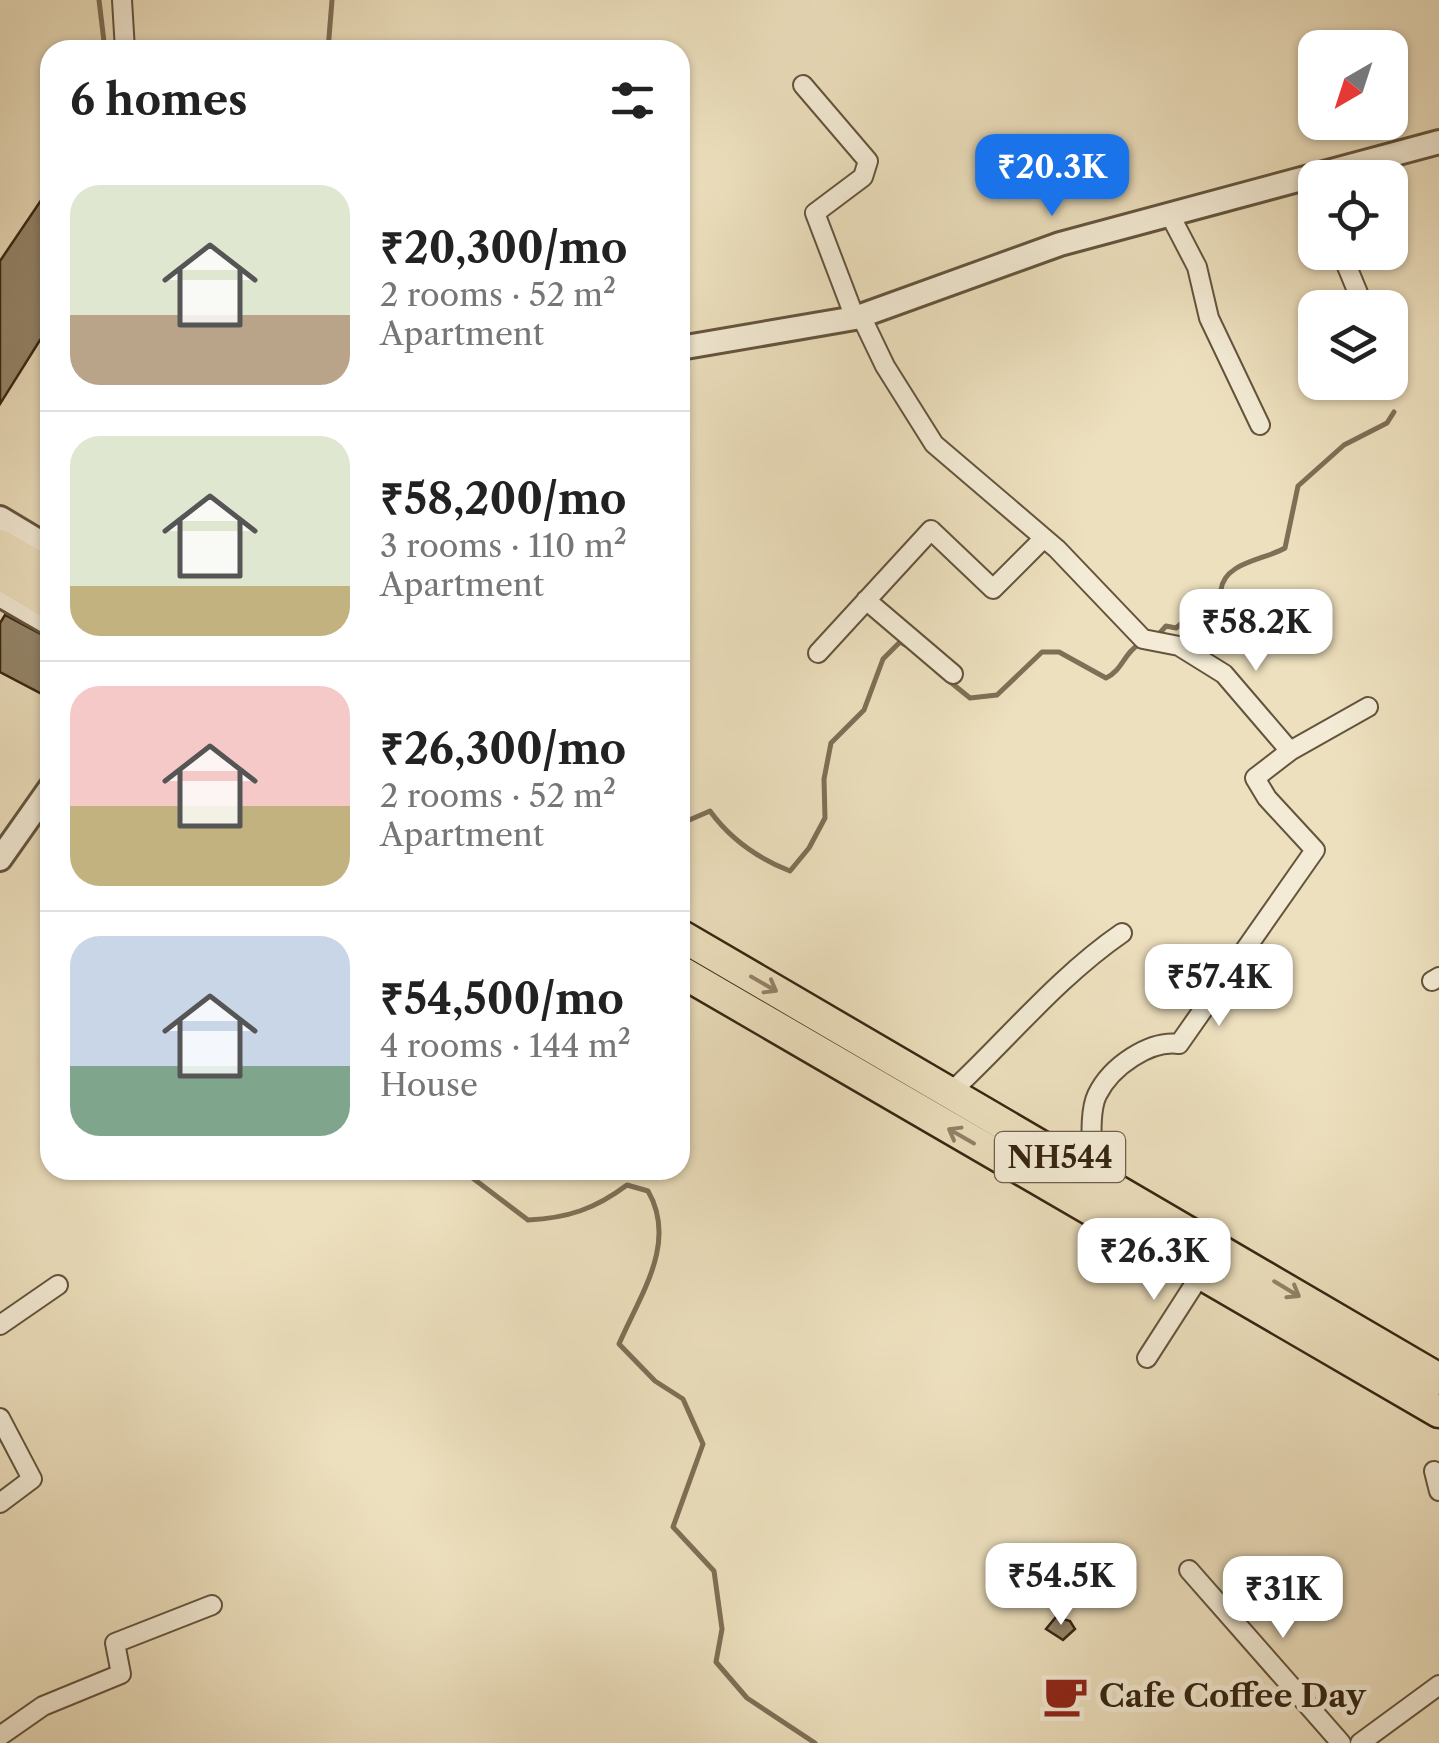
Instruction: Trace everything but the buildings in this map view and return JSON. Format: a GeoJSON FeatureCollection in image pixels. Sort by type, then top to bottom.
{"type":"FeatureCollection","features":[{"type":"Feature","properties":{"kind":"highway"},"geometry":{"type":"LineString","coordinates":[[0,545],[40,568]]}},
{"type":"Feature","properties":{"kind":"highway"},"geometry":{"type":"LineString","coordinates":[[0,574],[40,598]]}},
{"type":"Feature","properties":{"kind":"highway","name":"NH544"},"geometry":{"type":"LineString","coordinates":[[690,941],[1439,1379]]}},
{"type":"Feature","properties":{"kind":"highway","name":"NH544"},"geometry":{"type":"LineString","coordinates":[[690,977],[1439,1412]]}},
{"type":"Feature","properties":{"kind":"street"},"geometry":{"type":"LineString","coordinates":[[122,0],[124,40]]}},
{"type":"Feature","properties":{"kind":"street"},"geometry":{"type":"LineString","coordinates":[[802,85],[868,161],[863,178],[815,213],[858,317],[934,444],[1044,538],[1143,639],[1179,646],[1224,674],[1290,751]]}},
{"type":"Feature","properties":{"kind":"street"},"geometry":{"type":"LineString","coordinates":[[1385,160],[1439,142]]}},
{"type":"Feature","properties":{"kind":"street"},"geometry":{"type":"LineString","coordinates":[[690,346],[858,317],[1060,244],[1170,214],[1298,187]]}},
{"type":"Feature","properties":{"kind":"street"},"geometry":{"type":"LineString","coordinates":[[1170,214],[1197,268],[1208,318],[1260,425]]}},
{"type":"Feature","properties":{"kind":"street"},"geometry":{"type":"LineString","coordinates":[[0,518],[40,542]]}},
{"type":"Feature","properties":{"kind":"street"},"geometry":{"type":"LineString","coordinates":[[818,653],[930,530],[993,589],[1044,538]]}},
{"type":"Feature","properties":{"kind":"street"},"geometry":{"type":"LineString","coordinates":[[0,595],[40,618]]}},
{"type":"Feature","properties":{"kind":"street"},"geometry":{"type":"LineString","coordinates":[[866,600],[953,674]]}},
{"type":"Feature","properties":{"kind":"street"},"geometry":{"type":"LineString","coordinates":[[1092,1174],[1096,1096],[1119,1068],[1159,1042],[1180,1044],[1315,850],[1266,798],[1255,778],[1290,751],[1368,708]]}},
{"type":"Feature","properties":{"kind":"street"},"geometry":{"type":"LineString","coordinates":[[0,859],[40,802]]}},
{"type":"Feature","properties":{"kind":"street"},"geometry":{"type":"LineString","coordinates":[[950,1092],[1021,1026],[1082,960],[1122,933]]}},
{"type":"Feature","properties":{"kind":"street"},"geometry":{"type":"LineString","coordinates":[[1147,1358],[1201,1274]]}},
{"type":"Feature","properties":{"kind":"street"},"geometry":{"type":"LineString","coordinates":[[0,1325],[58,1285]]}},
{"type":"Feature","properties":{"kind":"street"},"geometry":{"type":"LineString","coordinates":[[0,1418],[32,1480],[0,1503]]}},
{"type":"Feature","properties":{"kind":"street"},"geometry":{"type":"LineString","coordinates":[[1434,1472],[1439,1492]]}},
{"type":"Feature","properties":{"kind":"street"},"geometry":{"type":"LineString","coordinates":[[1188,1570],[1341,1743]]}},
{"type":"Feature","properties":{"kind":"street"},"geometry":{"type":"LineString","coordinates":[[0,1736],[67,1694],[121,1674],[115,1643],[212,1606]]}},
{"type":"Feature","properties":{"kind":"street"},"geometry":{"type":"LineString","coordinates":[[1360,1743],[1439,1685]]}},
{"type":"Feature","properties":{"kind":"waterway"},"geometry":{"type":"LineString","coordinates":[[99,0],[104,40]]}},
{"type":"Feature","properties":{"kind":"waterway"},"geometry":{"type":"LineString","coordinates":[[329,40],[332,0]]}},
{"type":"Feature","properties":{"kind":"waterway"},"geometry":{"type":"LineString","coordinates":[[1158,635],[1166,626],[1176,628],[1221,590],[1229,573],[1285,548],[1298,486],[1344,445],[1387,423],[1394,412]]}},
{"type":"Feature","properties":{"kind":"waterway"},"geometry":{"type":"LineString","coordinates":[[690,820],[710,811],[746,847],[790,871],[809,848],[825,818],[824,779],[831,743],[864,710],[883,659],[900,642],[911,648]]}},
{"type":"Feature","properties":{"kind":"waterway"},"geometry":{"type":"LineString","coordinates":[[938,672],[970,698],[997,695],[1042,652],[1059,652],[1106,678],[1140,644]]}},
{"type":"Feature","properties":{"kind":"waterway"},"geometry":{"type":"LineString","coordinates":[[475,1180],[528,1220],[580,1211],[627,1185],[648,1191],[656,1210],[658,1249],[619,1344],[655,1381],[683,1399],[703,1444],[673,1527],[714,1571],[722,1629],[716,1662],[747,1698],[815,1743]]}},
{"type":"Feature","properties":{"kind":"place","name":"Cafe Coffee Day"},"geometry":{"type":"Point","coordinates":[1066,1695]}}]}
